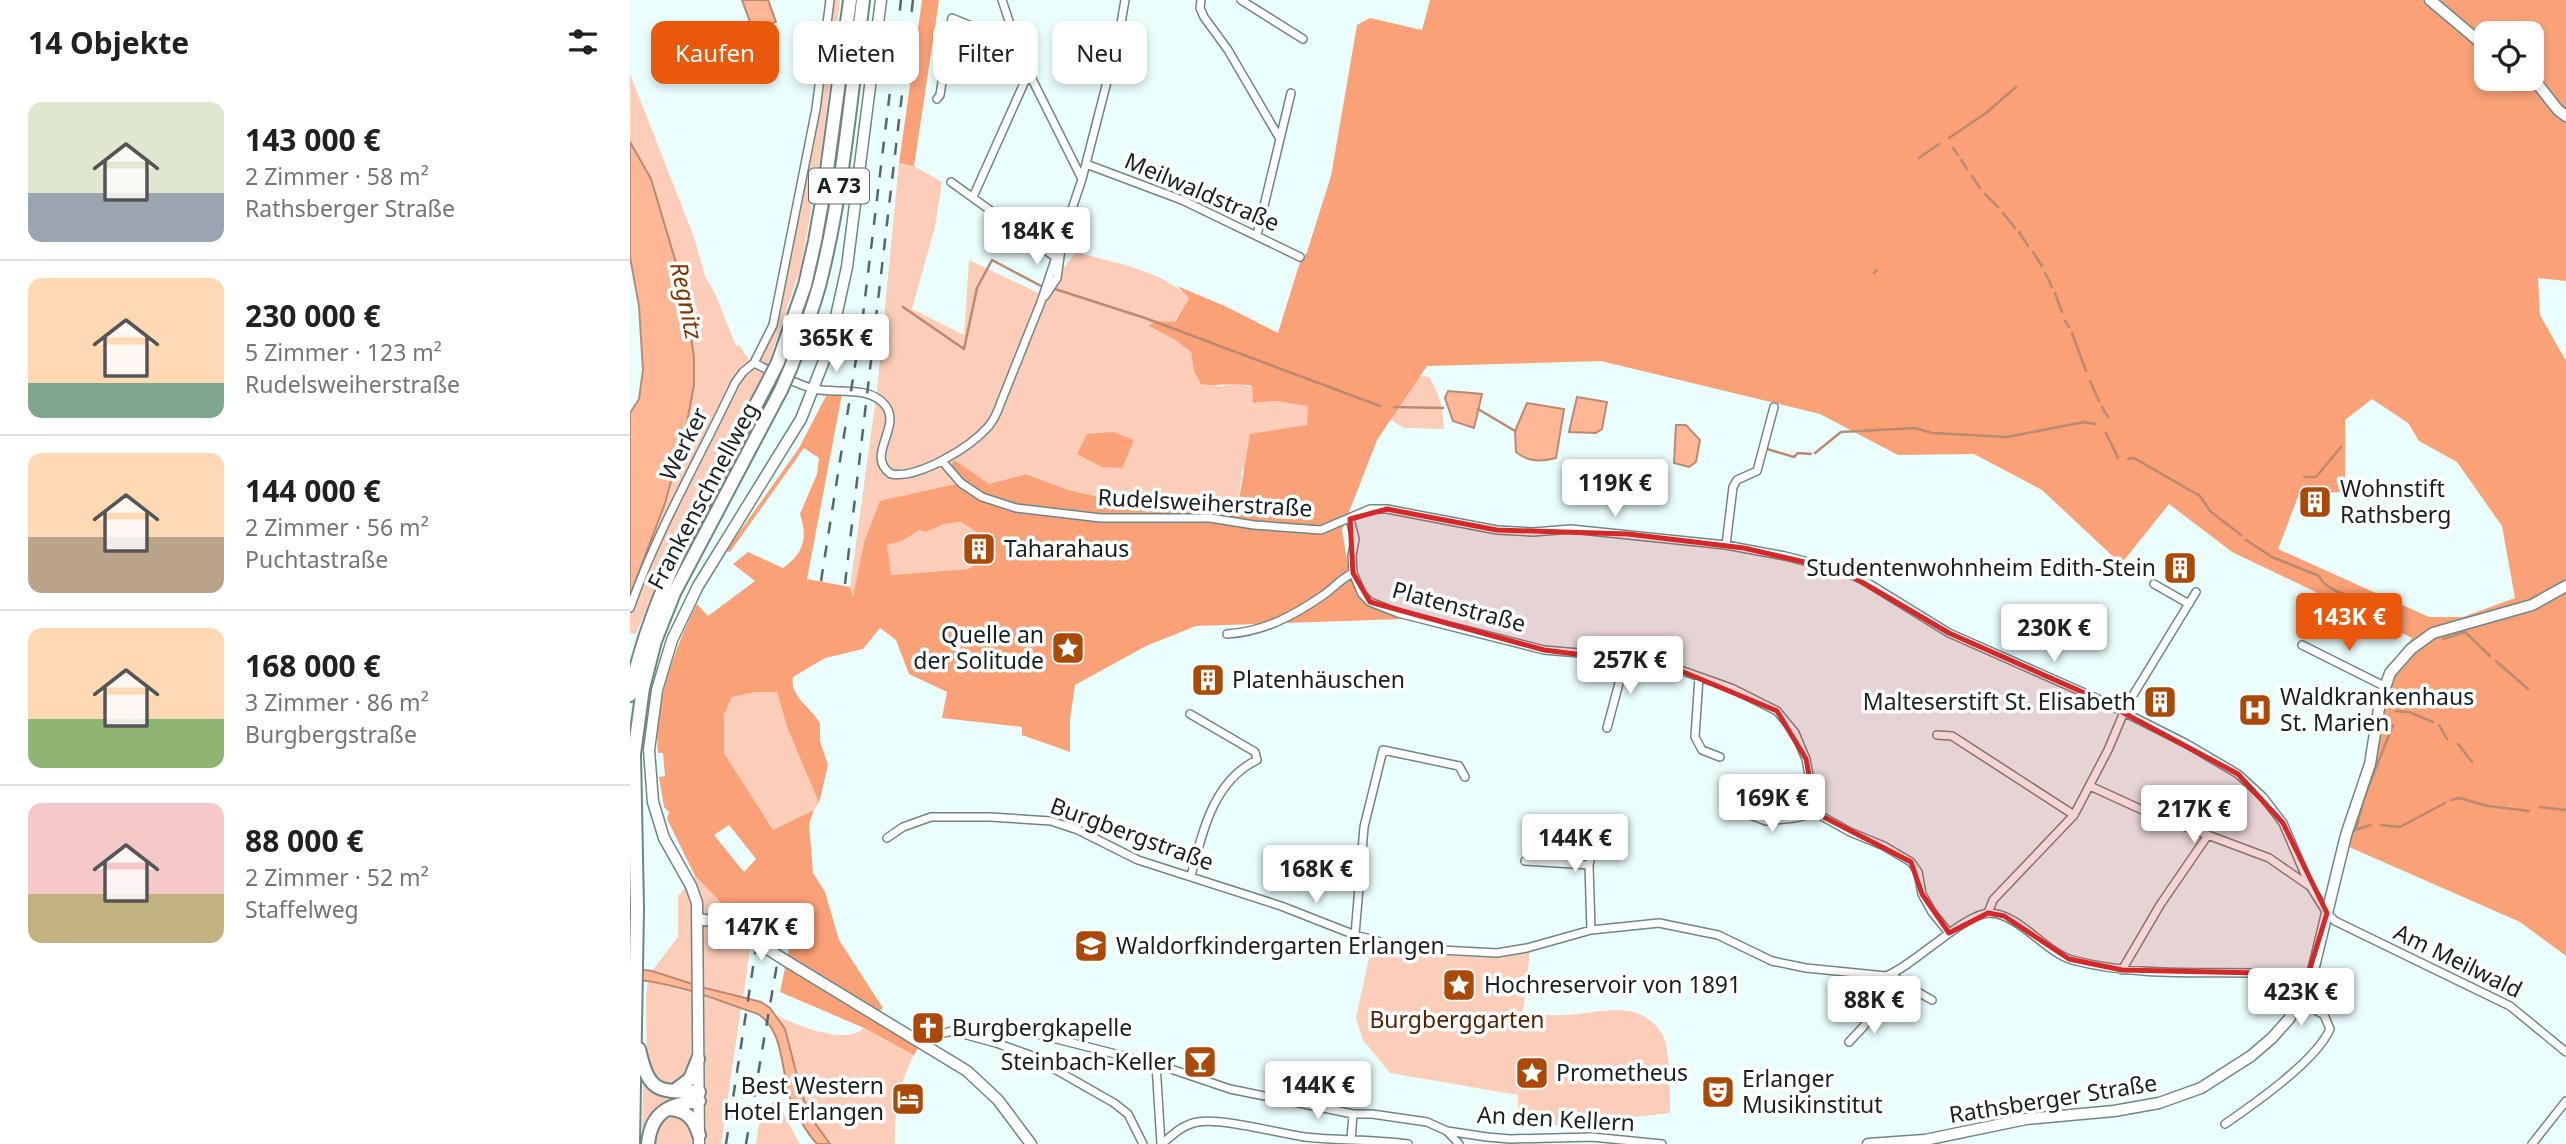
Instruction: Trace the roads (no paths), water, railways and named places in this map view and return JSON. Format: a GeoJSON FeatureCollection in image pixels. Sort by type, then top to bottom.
{"type":"FeatureCollection","features":[{"type":"Feature","properties":{"kind":"highway","name":"Frankenschnellweg"},"geometry":{"type":"LineString","coordinates":[[630,695],[638,659],[664,586],[771,378],[805,285],[825,185],[850,0]]}},
{"type":"Feature","properties":{"kind":"highway","name":"Frankenschnellweg"},"geometry":{"type":"LineString","coordinates":[[633,1144],[636,995],[635,744],[648,665],[674,593],[781,390],[812,309],[829,243],[839,188],[863,0]]}},
{"type":"Feature","properties":{"kind":"highway"},"geometry":{"type":"LineString","coordinates":[[635,1028],[643,1066],[650,1083],[661,1091],[699,1097]]}},
{"type":"Feature","properties":{"kind":"highway"},"geometry":{"type":"LineString","coordinates":[[674,1092],[690,1079],[698,1059]]}},
{"type":"Feature","properties":{"kind":"highway"},"geometry":{"type":"LineString","coordinates":[[649,1144],[654,1121],[668,1109],[699,1097]]}},
{"type":"Feature","properties":{"kind":"highway"},"geometry":{"type":"LineString","coordinates":[[668,1109],[678,1109],[689,1115],[699,1139]]}},
{"type":"Feature","properties":{"kind":"street","name":"Werker"},"geometry":{"type":"LineString","coordinates":[[630,608],[663,528],[735,383],[754,363],[776,314],[816,109],[830,0]]}},
{"type":"Feature","properties":{"kind":"street"},"geometry":{"type":"LineString","coordinates":[[699,1139],[696,955],[698,903],[664,838],[653,802],[649,750],[657,690],[672,639],[698,586],[789,441],[815,389],[830,348],[843,293],[881,0]]}},
{"type":"Feature","properties":{"kind":"street"},"geometry":{"type":"LineString","coordinates":[[1002,0],[1009,21]]}},
{"type":"Feature","properties":{"kind":"street"},"geometry":{"type":"LineString","coordinates":[[1041,303],[1056,278],[1062,243],[1086,164],[1125,0]]}},
{"type":"Feature","properties":{"kind":"street"},"geometry":{"type":"LineString","coordinates":[[1201,0],[1204,17],[1228,50],[1280,139]]}},
{"type":"Feature","properties":{"kind":"street"},"geometry":{"type":"LineString","coordinates":[[1241,0],[1303,39]]}},
{"type":"Feature","properties":{"kind":"street"},"geometry":{"type":"LineString","coordinates":[[2430,0],[2474,38]]}},
{"type":"Feature","properties":{"kind":"street"},"geometry":{"type":"LineString","coordinates":[[937,99],[942,84]]}},
{"type":"Feature","properties":{"kind":"street"},"geometry":{"type":"LineString","coordinates":[[973,197],[1024,84]]}},
{"type":"Feature","properties":{"kind":"street"},"geometry":{"type":"LineString","coordinates":[[1035,84],[1082,179]]}},
{"type":"Feature","properties":{"kind":"street"},"geometry":{"type":"LineString","coordinates":[[2542,91],[2557,110],[2566,116]]}},
{"type":"Feature","properties":{"kind":"street"},"geometry":{"type":"LineString","coordinates":[[1257,234],[1291,93]]}},
{"type":"Feature","properties":{"kind":"street","name":"Meilwaldstraße"},"geometry":{"type":"LineString","coordinates":[[1086,164],[1182,200],[1300,257]]}},
{"type":"Feature","properties":{"kind":"street"},"geometry":{"type":"LineString","coordinates":[[951,182],[1055,257]]}},
{"type":"Feature","properties":{"kind":"street"},"geometry":{"type":"LineString","coordinates":[[754,363],[815,389],[866,394],[884,404],[891,420],[881,459],[888,472],[900,475],[942,461],[977,437],[992,422],[1041,303],[1062,243]]}},
{"type":"Feature","properties":{"kind":"street"},"geometry":{"type":"LineString","coordinates":[[1726,545],[1733,487],[1737,480],[1757,471],[1774,407]]}},
{"type":"Feature","properties":{"kind":"street","name":"Rudelsweiherstraße"},"geometry":{"type":"LineString","coordinates":[[942,461],[961,483],[982,497],[1016,508],[1101,518],[1210,518],[1321,530],[1350,519],[1354,514],[1370,509],[1387,509],[1497,530],[1532,532],[1571,529],[1726,545],[1843,571],[1863,580],[1949,632],[2123,712],[2238,774],[2263,797],[2283,823],[2309,886],[2327,913]]}},
{"type":"Feature","properties":{"kind":"street"},"geometry":{"type":"LineString","coordinates":[[1227,634],[1260,630],[1286,618],[1324,595],[1340,579],[1353,573],[1355,540],[1350,519]]}},
{"type":"Feature","properties":{"kind":"street","name":"Platenstraße"},"geometry":{"type":"LineString","coordinates":[[1353,573],[1362,594],[1370,602],[1398,613],[1545,650],[1626,657],[1669,666],[1731,688],[1777,711],[1795,733],[1806,759],[1816,813]]}},
{"type":"Feature","properties":{"kind":"street"},"geometry":{"type":"LineString","coordinates":[[2154,584],[2189,604]]}},
{"type":"Feature","properties":{"kind":"street","name":"Rathsberger Straße"},"geometry":{"type":"LineString","coordinates":[[1868,1144],[1925,1140],[2026,1119],[2114,1111],[2159,1103],[2200,1088],[2232,1070],[2272,1038],[2289,1020],[2312,975],[2349,825],[2370,764],[2384,686],[2403,656],[2433,633],[2501,616],[2532,605],[2566,586]]}},
{"type":"Feature","properties":{"kind":"street"},"geometry":{"type":"LineString","coordinates":[[1988,913],[1993,900],[2074,815],[2123,712],[2196,592]]}},
{"type":"Feature","properties":{"kind":"street"},"geometry":{"type":"LineString","coordinates":[[2302,645],[2384,686]]}},
{"type":"Feature","properties":{"kind":"street"},"geometry":{"type":"LineString","coordinates":[[1607,728],[1626,657]]}},
{"type":"Feature","properties":{"kind":"street"},"geometry":{"type":"LineString","coordinates":[[1699,677],[1695,737],[1702,750],[1720,757]]}},
{"type":"Feature","properties":{"kind":"street"},"geometry":{"type":"LineString","coordinates":[[1191,714],[1255,752],[1257,760],[1238,773],[1215,803],[1191,876]]}},
{"type":"Feature","properties":{"kind":"street"},"geometry":{"type":"LineString","coordinates":[[1937,735],[1952,736],[2074,815]]}},
{"type":"Feature","properties":{"kind":"street"},"geometry":{"type":"LineString","coordinates":[[1355,935],[1364,827],[1383,750],[1459,766],[1465,776]]}},
{"type":"Feature","properties":{"kind":"street"},"geometry":{"type":"LineString","coordinates":[[2090,786],[2149,813],[2269,858],[2309,886]]}},
{"type":"Feature","properties":{"kind":"street"},"geometry":{"type":"LineString","coordinates":[[1732,808],[1766,821],[1816,813],[1850,832],[1884,846],[1911,862],[1918,872],[1922,894],[1949,933]]}},
{"type":"Feature","properties":{"kind":"street","name":"Burgbergstraße"},"geometry":{"type":"LineString","coordinates":[[887,838],[903,827],[931,817],[980,816],[1051,821],[1078,830],[1138,860],[1281,906],[1355,935],[1410,949],[1497,953],[1527,948],[1591,930],[1659,923],[1717,935],[1772,961],[1806,968],[1889,974]]}},
{"type":"Feature","properties":{"kind":"street"},"geometry":{"type":"LineString","coordinates":[[1591,930],[1589,865],[1599,821]]}},
{"type":"Feature","properties":{"kind":"street"},"geometry":{"type":"LineString","coordinates":[[2122,970],[2160,905],[2208,835]]}},
{"type":"Feature","properties":{"kind":"street"},"geometry":{"type":"LineString","coordinates":[[1525,861],[1589,865]]}},
{"type":"Feature","properties":{"kind":"street"},"geometry":{"type":"LineString","coordinates":[[1849,1042],[1875,1009],[1889,974],[1977,916],[1988,913],[2004,916],[2069,959],[2122,970],[2258,974],[2277,982],[2300,1001],[2324,1015],[2330,1029],[2326,1039],[2253,1105],[2225,1124]]}},
{"type":"Feature","properties":{"kind":"street","name":"Am Meilwald"},"geometry":{"type":"LineString","coordinates":[[2327,913],[2335,921],[2376,942],[2510,1006],[2566,1052]]}},
{"type":"Feature","properties":{"kind":"street"},"geometry":{"type":"LineString","coordinates":[[698,919],[724,922],[740,931],[967,1071],[1004,1107],[1031,1144]]}},
{"type":"Feature","properties":{"kind":"street"},"geometry":{"type":"LineString","coordinates":[[1889,974],[1932,1000]]}},
{"type":"Feature","properties":{"kind":"street"},"geometry":{"type":"LineString","coordinates":[[1874,1022],[1875,1009]]}},
{"type":"Feature","properties":{"kind":"street","name":"An den Kellern"},"geometry":{"type":"LineString","coordinates":[[925,1045],[932,1036],[990,1025],[1156,1064],[1230,1089],[1353,1114],[1427,1122],[1447,1131],[1510,1139],[1592,1137],[1662,1144]]}},
{"type":"Feature","properties":{"kind":"street"},"geometry":{"type":"LineString","coordinates":[[975,1026],[989,1034],[996,1042]]}},
{"type":"Feature","properties":{"kind":"street"},"geometry":{"type":"LineString","coordinates":[[952,1031],[996,1042],[1030,1055],[1114,1103],[1133,1121],[1143,1144]]}},
{"type":"Feature","properties":{"kind":"street"},"geometry":{"type":"LineString","coordinates":[[1156,1064],[1162,1144]]}},
{"type":"Feature","properties":{"kind":"street"},"geometry":{"type":"LineString","coordinates":[[2532,1144],[2566,1101]]}},
{"type":"Feature","properties":{"kind":"street"},"geometry":{"type":"LineString","coordinates":[[1351,1140],[1353,1114]]}},
{"type":"Feature","properties":{"kind":"street"},"geometry":{"type":"LineString","coordinates":[[1162,1144],[1184,1127],[1202,1121],[1308,1137],[1375,1139],[1408,1144]]}},
{"type":"Feature","properties":{"kind":"street","name":"An den Kellern"},"geometry":{"type":"LineString","coordinates":[[1447,1131],[1460,1144]]}},
{"type":"Feature","properties":{"kind":"street"},"geometry":{"type":"LineString","coordinates":[[1580,1144],[1592,1137]]}},
{"type":"Feature","properties":{"kind":"water"},"geometry":{"type":"Polygon","coordinates":[[[742,0],[768,0],[776,21],[750,21],[742,0]]]}},
{"type":"Feature","properties":{"kind":"water","name":"Regnitz"},"geometry":{"type":"Polygon","coordinates":[[[630,142],[651,179],[685,293],[694,358],[694,385],[686,428],[665,503],[630,596],[630,413],[639,399],[643,370],[639,306],[630,257],[630,142]]]}},
{"type":"Feature","properties":{"kind":"water"},"geometry":{"type":"Polygon","coordinates":[[[1448,391],[1482,394],[1474,428],[1453,421],[1445,398],[1448,391]]]}},
{"type":"Feature","properties":{"kind":"water"},"geometry":{"type":"Polygon","coordinates":[[[1577,397],[1607,402],[1602,429],[1596,433],[1569,432],[1577,397]]]}},
{"type":"Feature","properties":{"kind":"water"},"geometry":{"type":"Polygon","coordinates":[[[1527,403],[1564,409],[1556,458],[1535,460],[1516,452],[1515,431],[1527,403]]]}},
{"type":"Feature","properties":{"kind":"water"},"geometry":{"type":"Polygon","coordinates":[[[1676,425],[1686,425],[1700,440],[1696,462],[1689,467],[1674,463],[1676,425]]]}},
{"type":"Feature","properties":{"kind":"water"},"geometry":{"type":"Polygon","coordinates":[[[630,968],[652,971],[761,1002],[770,1008],[785,1029],[802,1095],[812,1119],[830,1144],[817,1144],[799,1118],[791,1101],[778,1042],[767,1022],[758,1014],[695,992],[630,979],[630,968]]]}},
{"type":"Feature","properties":{"kind":"waterway"},"geometry":{"type":"LineString","coordinates":[[1949,138],[1986,113],[2016,87]]}},
{"type":"Feature","properties":{"kind":"waterway"},"geometry":{"type":"LineString","coordinates":[[1919,158],[1939,144]]}},
{"type":"Feature","properties":{"kind":"waterway"},"geometry":{"type":"LineString","coordinates":[[1953,148],[1958,155]]}},
{"type":"Feature","properties":{"kind":"waterway"},"geometry":{"type":"LineString","coordinates":[[1961,160],[1967,169]]}},
{"type":"Feature","properties":{"kind":"waterway"},"geometry":{"type":"LineString","coordinates":[[1972,176],[1980,188]]}},
{"type":"Feature","properties":{"kind":"waterway"},"geometry":{"type":"LineString","coordinates":[[1985,194],[1998,207]]}},
{"type":"Feature","properties":{"kind":"waterway"},"geometry":{"type":"LineString","coordinates":[[2003,213],[2015,228]]}},
{"type":"Feature","properties":{"kind":"waterway"},"geometry":{"type":"LineString","coordinates":[[2019,232],[2028,246]]}},
{"type":"Feature","properties":{"kind":"waterway"},"geometry":{"type":"LineString","coordinates":[[2033,252],[2042,266]]}},
{"type":"Feature","properties":{"kind":"waterway"},"geometry":{"type":"LineString","coordinates":[[903,307],[964,349],[977,288],[992,260],[1041,286]]}},
{"type":"Feature","properties":{"kind":"waterway"},"geometry":{"type":"LineString","coordinates":[[1874,273],[1877,270]]}},
{"type":"Feature","properties":{"kind":"waterway"},"geometry":{"type":"LineString","coordinates":[[2045,273],[2052,287]]}},
{"type":"Feature","properties":{"kind":"waterway"},"geometry":{"type":"LineString","coordinates":[[1055,289],[1145,318],[1380,406]]}},
{"type":"Feature","properties":{"kind":"waterway"},"geometry":{"type":"LineString","coordinates":[[2055,293],[2062,312]]}},
{"type":"Feature","properties":{"kind":"waterway"},"geometry":{"type":"LineString","coordinates":[[2065,321],[2069,327]]}},
{"type":"Feature","properties":{"kind":"waterway"},"geometry":{"type":"LineString","coordinates":[[2072,333],[2086,371]]}},
{"type":"Feature","properties":{"kind":"waterway"},"geometry":{"type":"LineString","coordinates":[[2090,381],[2099,401]]}},
{"type":"Feature","properties":{"kind":"waterway"},"geometry":{"type":"LineString","coordinates":[[1394,407],[1443,408]]}},
{"type":"Feature","properties":{"kind":"waterway"},"geometry":{"type":"LineString","coordinates":[[2102,407],[2108,417]]}},
{"type":"Feature","properties":{"kind":"waterway"},"geometry":{"type":"LineString","coordinates":[[1478,409],[1515,431]]}},
{"type":"Feature","properties":{"kind":"waterway"},"geometry":{"type":"LineString","coordinates":[[1815,453],[1841,432],[1915,428],[1932,433],[2007,437],[2084,422],[2095,424]]}},
{"type":"Feature","properties":{"kind":"waterway"},"geometry":{"type":"LineString","coordinates":[[2106,433],[2118,458]]}},
{"type":"Feature","properties":{"kind":"waterway"},"geometry":{"type":"LineString","coordinates":[[2304,477],[2316,477],[2341,447]]}},
{"type":"Feature","properties":{"kind":"waterway"},"geometry":{"type":"LineString","coordinates":[[1767,449],[1794,457],[1798,453],[1811,454]]}},
{"type":"Feature","properties":{"kind":"waterway"},"geometry":{"type":"LineString","coordinates":[[2128,459],[2134,458],[2200,496],[2210,511],[2241,535]]}},
{"type":"Feature","properties":{"kind":"waterway"},"geometry":{"type":"LineString","coordinates":[[2246,540],[2272,557],[2319,576],[2331,588],[2361,599],[2390,605]]}},
{"type":"Feature","properties":{"kind":"waterway"},"geometry":{"type":"LineString","coordinates":[[2443,639],[2465,632],[2490,656]]}},
{"type":"Feature","properties":{"kind":"waterway"},"geometry":{"type":"LineString","coordinates":[[2496,661],[2528,689]]}},
{"type":"Feature","properties":{"kind":"waterway"},"geometry":{"type":"LineString","coordinates":[[2395,711],[2409,712],[2433,722]]}},
{"type":"Feature","properties":{"kind":"waterway"},"geometry":{"type":"LineString","coordinates":[[2354,831],[2365,795],[2393,725]]}},
{"type":"Feature","properties":{"kind":"waterway"},"geometry":{"type":"LineString","coordinates":[[2439,725],[2447,739]]}},
{"type":"Feature","properties":{"kind":"waterway"},"geometry":{"type":"LineString","coordinates":[[2458,744],[2472,762]]}},
{"type":"Feature","properties":{"kind":"waterway"},"geometry":{"type":"LineString","coordinates":[[2451,800],[2459,798],[2488,806],[2529,811]]}},
{"type":"Feature","properties":{"kind":"waterway"},"geometry":{"type":"LineString","coordinates":[[2381,825],[2400,827],[2445,803]]}},
{"type":"Feature","properties":{"kind":"waterway"},"geometry":{"type":"LineString","coordinates":[[2540,807],[2566,810]]}},
{"type":"Feature","properties":{"kind":"waterway"},"geometry":{"type":"LineString","coordinates":[[2358,829],[2371,825]]}},
{"type":"Feature","properties":{"kind":"railway"},"geometry":{"type":"LineString","coordinates":[[821,581],[863,315],[901,0]]}},
{"type":"Feature","properties":{"kind":"railway"},"geometry":{"type":"LineString","coordinates":[[845,584],[913,0]]}},
{"type":"Feature","properties":{"kind":"railway"},"geometry":{"type":"LineString","coordinates":[[726,1144],[761,915]]}},
{"type":"Feature","properties":{"kind":"railway"},"geometry":{"type":"LineString","coordinates":[[746,1144],[785,918]]}},
{"type":"Feature","properties":{"kind":"place","name":"Wohnstift Rathsberg"},"geometry":{"type":"Point","coordinates":[2315,502]}},
{"type":"Feature","properties":{"kind":"place","name":"Taharahaus"},"geometry":{"type":"Point","coordinates":[979,549]}},
{"type":"Feature","properties":{"kind":"place","name":"Studentenwohnheim Edith-Stein"},"geometry":{"type":"Point","coordinates":[2180,568]}},
{"type":"Feature","properties":{"kind":"place","name":"Quelle an der Solitude"},"geometry":{"type":"Point","coordinates":[1068,648]}},
{"type":"Feature","properties":{"kind":"place","name":"Platenhäuschen"},"geometry":{"type":"Point","coordinates":[1208,680]}},
{"type":"Feature","properties":{"kind":"place","name":"Malteserstift St. Elisabeth"},"geometry":{"type":"Point","coordinates":[2160,702]}},
{"type":"Feature","properties":{"kind":"place","name":"Waldkrankenhaus St. Marien"},"geometry":{"type":"Point","coordinates":[2255,710]}},
{"type":"Feature","properties":{"kind":"place","name":"Waldorfkindergarten Erlangen"},"geometry":{"type":"Point","coordinates":[1091,946]}},
{"type":"Feature","properties":{"kind":"place","name":"Hochreservoir von 1891"},"geometry":{"type":"Point","coordinates":[1459,985]}},
{"type":"Feature","properties":{"kind":"place","name":"Burgbergkapelle"},"geometry":{"type":"Point","coordinates":[928,1028]}},
{"type":"Feature","properties":{"kind":"place","name":"Steinbach-Keller"},"geometry":{"type":"Point","coordinates":[1200,1062]}},
{"type":"Feature","properties":{"kind":"place","name":"Prometheus"},"geometry":{"type":"Point","coordinates":[1532,1073]}},
{"type":"Feature","properties":{"kind":"place","name":"Erlanger Musikinstitut"},"geometry":{"type":"Point","coordinates":[1718,1092]}},
{"type":"Feature","properties":{"kind":"place","name":"Best Western Hotel Erlangen"},"geometry":{"type":"Point","coordinates":[908,1099]}},
{"type":"Feature","properties":{"kind":"park label","name":"Burgberggarten"},"geometry":{"type":"Point","coordinates":[1457,1020]}}]}
